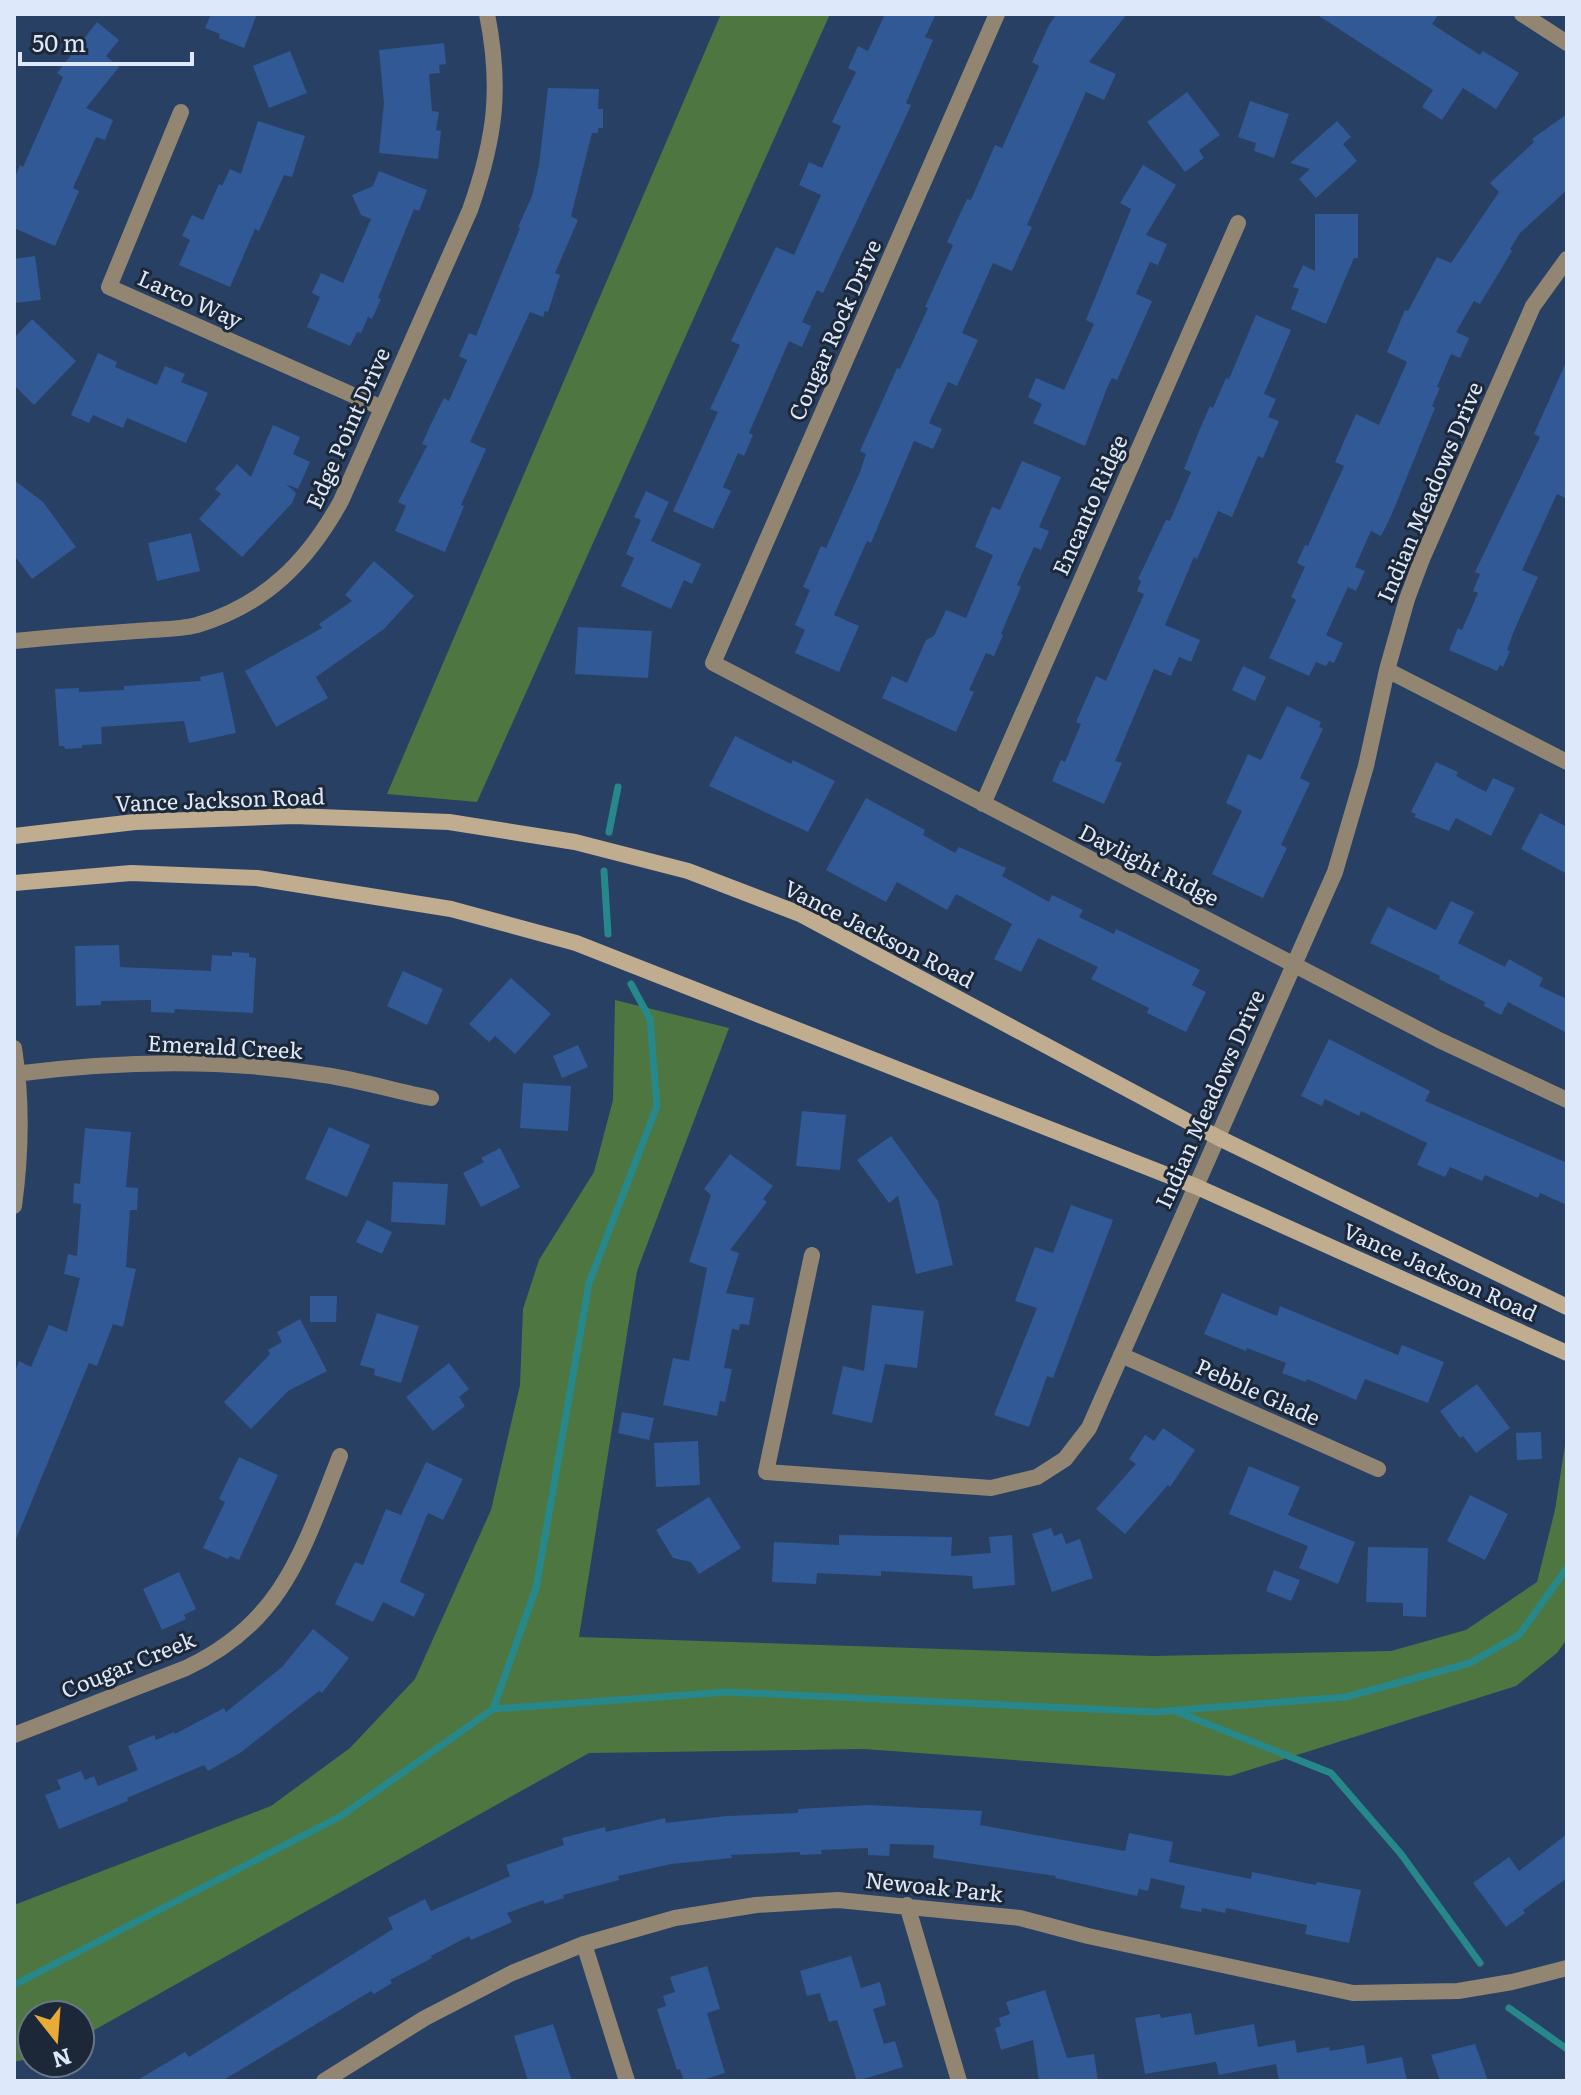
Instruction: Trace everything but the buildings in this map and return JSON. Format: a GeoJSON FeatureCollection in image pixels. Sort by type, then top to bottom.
{"type":"FeatureCollection","features":[{"type":"Feature","properties":{"kind":"main road","name":"Vance Jackson Road"},"geometry":{"type":"LineString","coordinates":[[14,836],[135,822],[294,816],[449,822],[575,842],[688,871],[800,914],[1217,1137],[1567,1307]]}},
{"type":"Feature","properties":{"kind":"main road","name":"Vance Jackson Road"},"geometry":{"type":"LineString","coordinates":[[14,883],[131,873],[257,878],[451,909],[576,943],[1195,1186],[1567,1353]]}},
{"type":"Feature","properties":{"kind":"street","name":"Edge Point Drive"},"geometry":{"type":"LineString","coordinates":[[14,641],[196,625],[259,596],[294,569],[322,536],[341,501],[470,210],[486,164],[495,110],[494,49],[487,14]]}},
{"type":"Feature","properties":{"kind":"street","name":"Cougar Rock Drive"},"geometry":{"type":"LineString","coordinates":[[713,663],[997,14]]}},
{"type":"Feature","properties":{"kind":"street"},"geometry":{"type":"LineString","coordinates":[[1522,14],[1567,43]]}},
{"type":"Feature","properties":{"kind":"street","name":"Larco Way"},"geometry":{"type":"LineString","coordinates":[[181,112],[109,287],[382,408]]}},
{"type":"Feature","properties":{"kind":"street","name":"Encanto Ridge"},"geometry":{"type":"LineString","coordinates":[[983,804],[1238,223]]}},
{"type":"Feature","properties":{"kind":"street","name":"Indian Meadows Drive"},"geometry":{"type":"LineString","coordinates":[[812,1255],[766,1472],[991,1488],[1037,1477],[1065,1459],[1089,1428],[1335,872],[1366,766],[1387,670],[1422,559],[1533,306],[1567,259]]}},
{"type":"Feature","properties":{"kind":"street","name":"Daylight Ridge"},"geometry":{"type":"LineString","coordinates":[[713,663],[1439,1040],[1567,1100]]}},
{"type":"Feature","properties":{"kind":"street"},"geometry":{"type":"LineString","coordinates":[[1387,670],[1567,762]]}},
{"type":"Feature","properties":{"kind":"street"},"geometry":{"type":"LineString","coordinates":[[14,1048],[19,1135],[14,1206]]}},
{"type":"Feature","properties":{"kind":"street","name":"Emerald Creek"},"geometry":{"type":"LineString","coordinates":[[16,1074],[115,1064],[225,1065],[324,1075],[431,1098]]}},
{"type":"Feature","properties":{"kind":"street","name":"Pebble Glade"},"geometry":{"type":"LineString","coordinates":[[1121,1355],[1378,1469]]}},
{"type":"Feature","properties":{"kind":"street","name":"Cougar Creek"},"geometry":{"type":"LineString","coordinates":[[14,1735],[186,1668],[242,1635],[272,1603],[300,1557],[340,1456]]}},
{"type":"Feature","properties":{"kind":"street","name":"Newoak Park"},"geometry":{"type":"LineString","coordinates":[[324,2081],[438,2011],[512,1973],[584,1944],[675,1918],[756,1905],[838,1900],[1020,1918],[1088,1936],[1353,1993],[1458,1991],[1567,1968]]}},
{"type":"Feature","properties":{"kind":"street"},"geometry":{"type":"LineString","coordinates":[[907,1905],[959,2081]]}},
{"type":"Feature","properties":{"kind":"street"},"geometry":{"type":"LineString","coordinates":[[584,1944],[627,2081]]}},
{"type":"Feature","properties":{"kind":"green space"},"geometry":{"type":"Polygon","coordinates":[[[721,14],[830,14],[477,802],[387,794],[721,14]]]}},
{"type":"Feature","properties":{"kind":"green space"},"geometry":{"type":"Polygon","coordinates":[[[615,1000],[729,1028],[637,1271],[579,1637],[1153,1656],[1391,1651],[1466,1630],[1537,1582],[1555,1510],[1567,1432],[1567,1639],[1557,1653],[1516,1686],[1230,1776],[864,1749],[589,1753],[96,2029],[96,1999],[16,1999],[14,2062],[14,1905],[271,1806],[350,1748],[415,1679],[491,1510],[520,1385],[523,1309],[539,1260],[594,1172],[613,1100],[615,1000]]]}},
{"type":"Feature","properties":{"kind":"waterway"},"geometry":{"type":"LineString","coordinates":[[609,832],[618,787]]}},
{"type":"Feature","properties":{"kind":"waterway"},"geometry":{"type":"LineString","coordinates":[[604,871],[608,934]]}},
{"type":"Feature","properties":{"kind":"waterway"},"geometry":{"type":"LineString","coordinates":[[14,1985],[341,1816],[493,1709],[536,1588],[589,1283],[657,1106],[650,1019],[631,984]]}},
{"type":"Feature","properties":{"kind":"waterway"},"geometry":{"type":"LineString","coordinates":[[493,1709],[728,1692],[1155,1712],[1346,1697],[1470,1663],[1519,1635],[1567,1568]]}},
{"type":"Feature","properties":{"kind":"waterway"},"geometry":{"type":"LineString","coordinates":[[1175,1711],[1331,1773],[1401,1854],[1480,1963]]}},
{"type":"Feature","properties":{"kind":"waterway"},"geometry":{"type":"LineString","coordinates":[[1509,2008],[1567,2049]]}}]}
